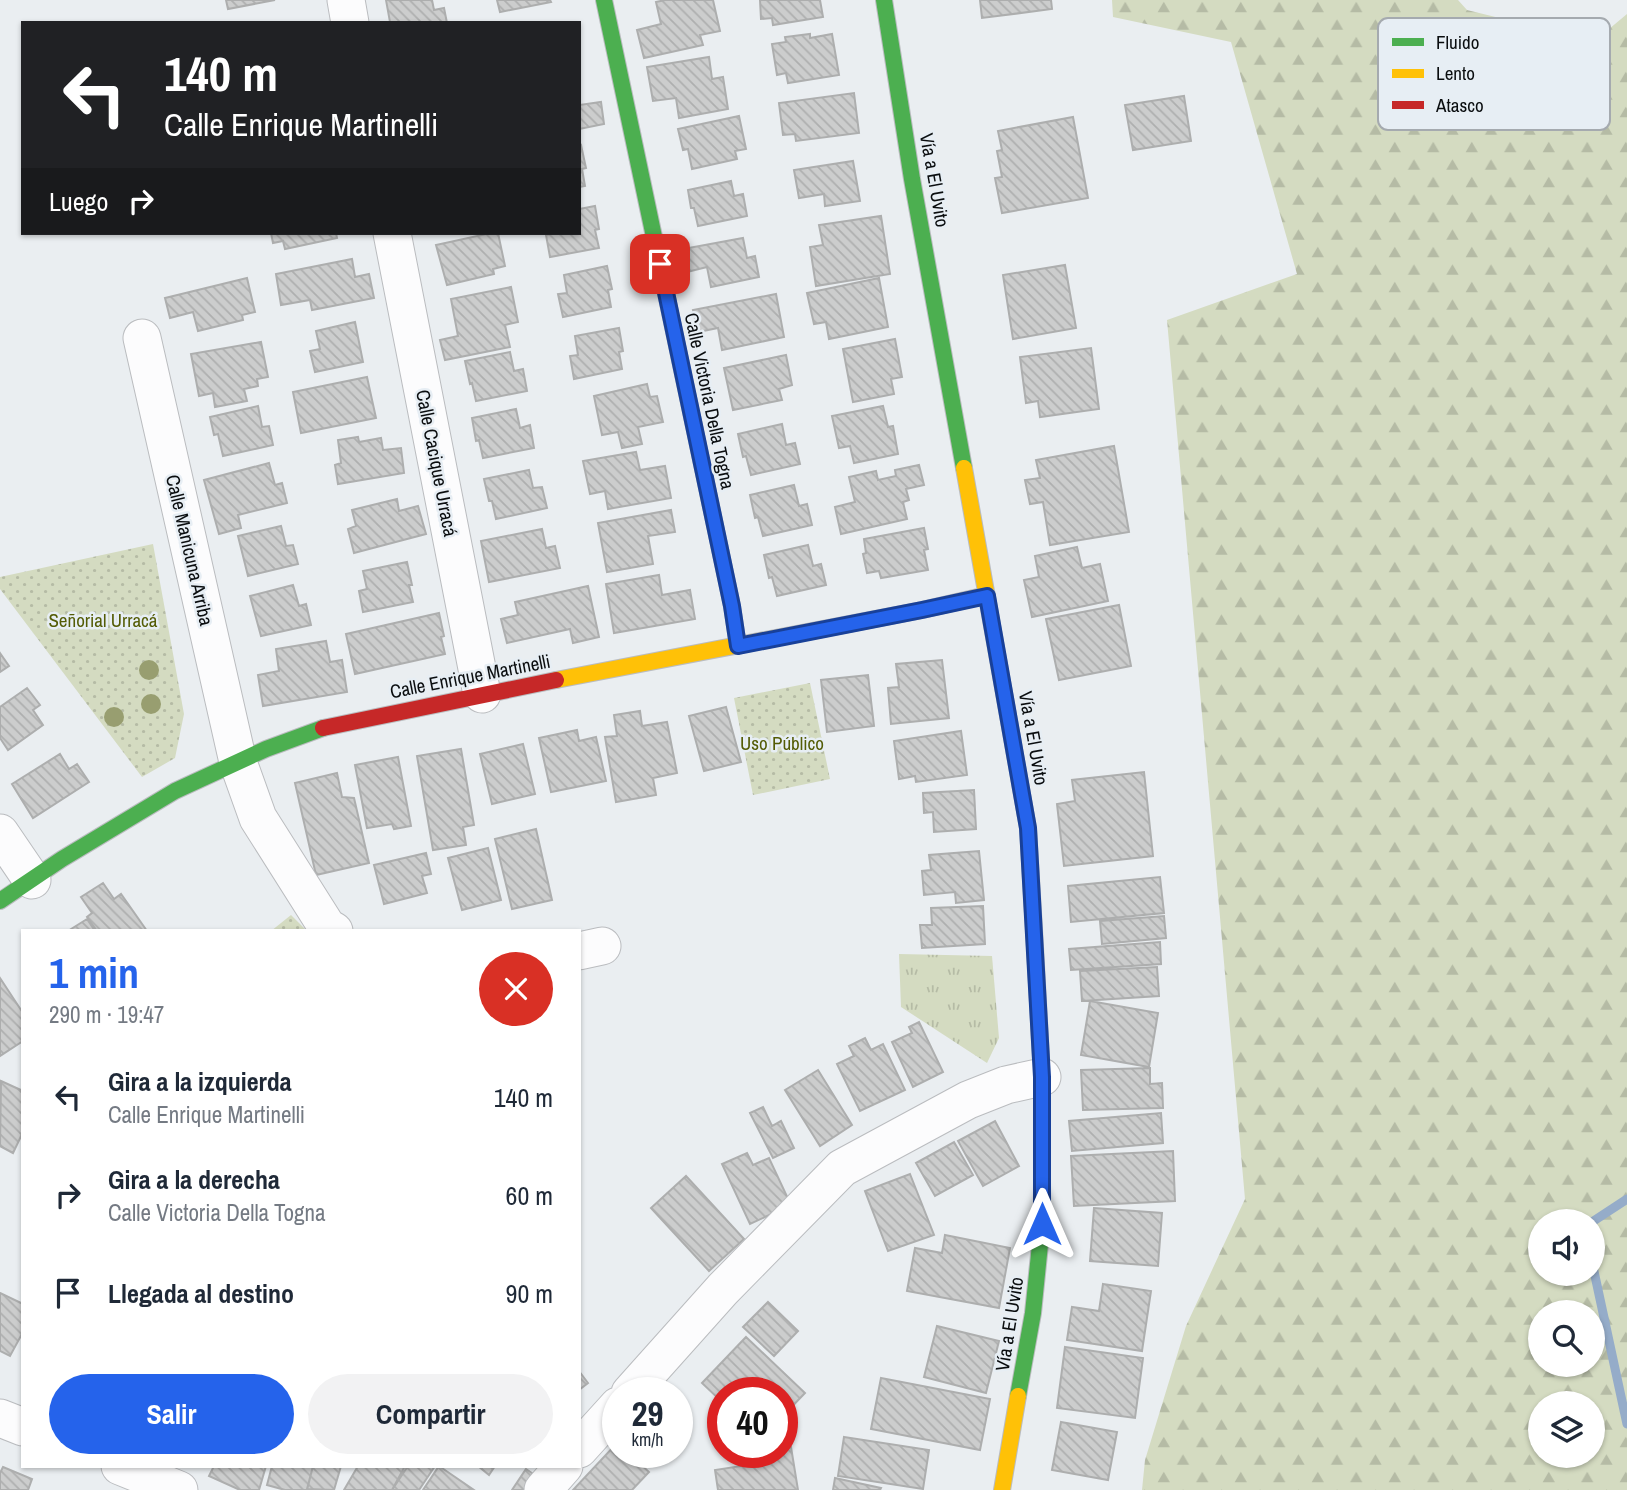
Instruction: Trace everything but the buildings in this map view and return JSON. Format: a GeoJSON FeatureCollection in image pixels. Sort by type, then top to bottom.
{"type":"FeatureCollection","features":[{"type":"Feature","properties":{"kind":"street"},"geometry":{"type":"LineString","coordinates":[[346,0],[350,21]]}},
{"type":"Feature","properties":{"kind":"street","name":"Calle Victoria Della Togna"},"geometry":{"type":"LineString","coordinates":[[604,0],[732,606],[738,646]]}},
{"type":"Feature","properties":{"kind":"street","name":"Vía a El Uvito"},"geometry":{"type":"LineString","coordinates":[[884,0],[912,178],[1028,828],[1042,1077],[1042,1224],[1040,1265],[1031,1325],[1002,1490]]}},
{"type":"Feature","properties":{"kind":"street","name":"Calle Cacique Urracá"},"geometry":{"type":"LineString","coordinates":[[392,235],[482,694]]}},
{"type":"Feature","properties":{"kind":"street","name":"Calle Manicuna Arriba"},"geometry":{"type":"LineString","coordinates":[[142,338],[238,762],[258,818],[330,929]]}},
{"type":"Feature","properties":{"kind":"street","name":"Calle Enrique Martinelli"},"geometry":{"type":"LineString","coordinates":[[0,901],[62,859],[175,791],[266,749],[326,727],[987,596]]}},
{"type":"Feature","properties":{"kind":"street"},"geometry":{"type":"LineString","coordinates":[[0,833],[32,880]]}},
{"type":"Feature","properties":{"kind":"street"},"geometry":{"type":"LineString","coordinates":[[644,1377],[723,1289],[842,1168],[968,1100],[1006,1085],[1042,1077]]}},
{"type":"Feature","properties":{"kind":"street"},"geometry":{"type":"LineString","coordinates":[[0,1418],[21,1426]]}},
{"type":"Feature","properties":{"kind":"street"},"geometry":{"type":"LineString","coordinates":[[581,1447],[602,1424]]}},
{"type":"Feature","properties":{"kind":"street"},"geometry":{"type":"LineString","coordinates":[[125,1468],[179,1490]]}},
{"type":"Feature","properties":{"kind":"street"},"geometry":{"type":"LineString","coordinates":[[543,1490],[562,1468]]}},
{"type":"Feature","properties":{"kind":"green space"},"geometry":{"type":"Polygon","coordinates":[[[1112,0],[1458,0],[1467,10],[1499,18],[1378,18],[1378,130],[1610,130],[1610,28],[1627,14],[1627,1490],[1142,1490],[1145,1460],[1186,1326],[1245,1199],[1167,320],[1297,274],[1231,42],[1113,17],[1112,0]]]}},
{"type":"Feature","properties":{"kind":"green space","name":"Señorial Urracá"},"geometry":{"type":"Polygon","coordinates":[[[153,544],[184,714],[175,758],[142,777],[0,589],[0,577],[153,544]]]}},
{"type":"Feature","properties":{"kind":"green space","name":"Uso Público"},"geometry":{"type":"Polygon","coordinates":[[[810,683],[830,779],[753,795],[734,698],[810,683]]]}},
{"type":"Feature","properties":{"kind":"green space"},"geometry":{"type":"Polygon","coordinates":[[[291,915],[305,929],[274,929],[291,915]]]}},
{"type":"Feature","properties":{"kind":"green space"},"geometry":{"type":"Polygon","coordinates":[[[899,954],[992,956],[999,1038],[987,1063],[901,1007],[899,954]]]}},
{"type":"Feature","properties":{"kind":"waterway"},"geometry":{"type":"LineString","coordinates":[[1605,1213],[1627,1199]]}},
{"type":"Feature","properties":{"kind":"waterway"},"geometry":{"type":"LineString","coordinates":[[1597,1286],[1627,1424]]}},
{"type":"Feature","properties":{"kind":"traffic: fast"},"geometry":{"type":"LineString","coordinates":[[604,0],[732,606],[738,646]]}},
{"type":"Feature","properties":{"kind":"traffic: fast"},"geometry":{"type":"LineString","coordinates":[[884,0],[912,179],[964,468]]}},
{"type":"Feature","properties":{"kind":"traffic: fast"},"geometry":{"type":"LineString","coordinates":[[0,901],[62,859],[175,791],[266,749],[323,728]]}},
{"type":"Feature","properties":{"kind":"traffic: fast"},"geometry":{"type":"LineString","coordinates":[[1018,1396],[1033,1313],[1042,1225],[1042,1077],[1035,947]]}},
{"type":"Feature","properties":{"kind":"traffic: slow"},"geometry":{"type":"LineString","coordinates":[[964,468],[1028,828],[1035,947]]}},
{"type":"Feature","properties":{"kind":"traffic: slow"},"geometry":{"type":"LineString","coordinates":[[556,680],[922,610],[987,595]]}},
{"type":"Feature","properties":{"kind":"traffic: slow"},"geometry":{"type":"LineString","coordinates":[[1002,1490],[1018,1396]]}},
{"type":"Feature","properties":{"kind":"traffic: jam"},"geometry":{"type":"LineString","coordinates":[[323,728],[556,680]]}},
{"type":"Feature","properties":{"kind":"route"},"geometry":{"type":"LineString","coordinates":[[660,264],[732,606],[738,646],[987,596],[1028,828],[1042,1077],[1042,1224]]}}]}
